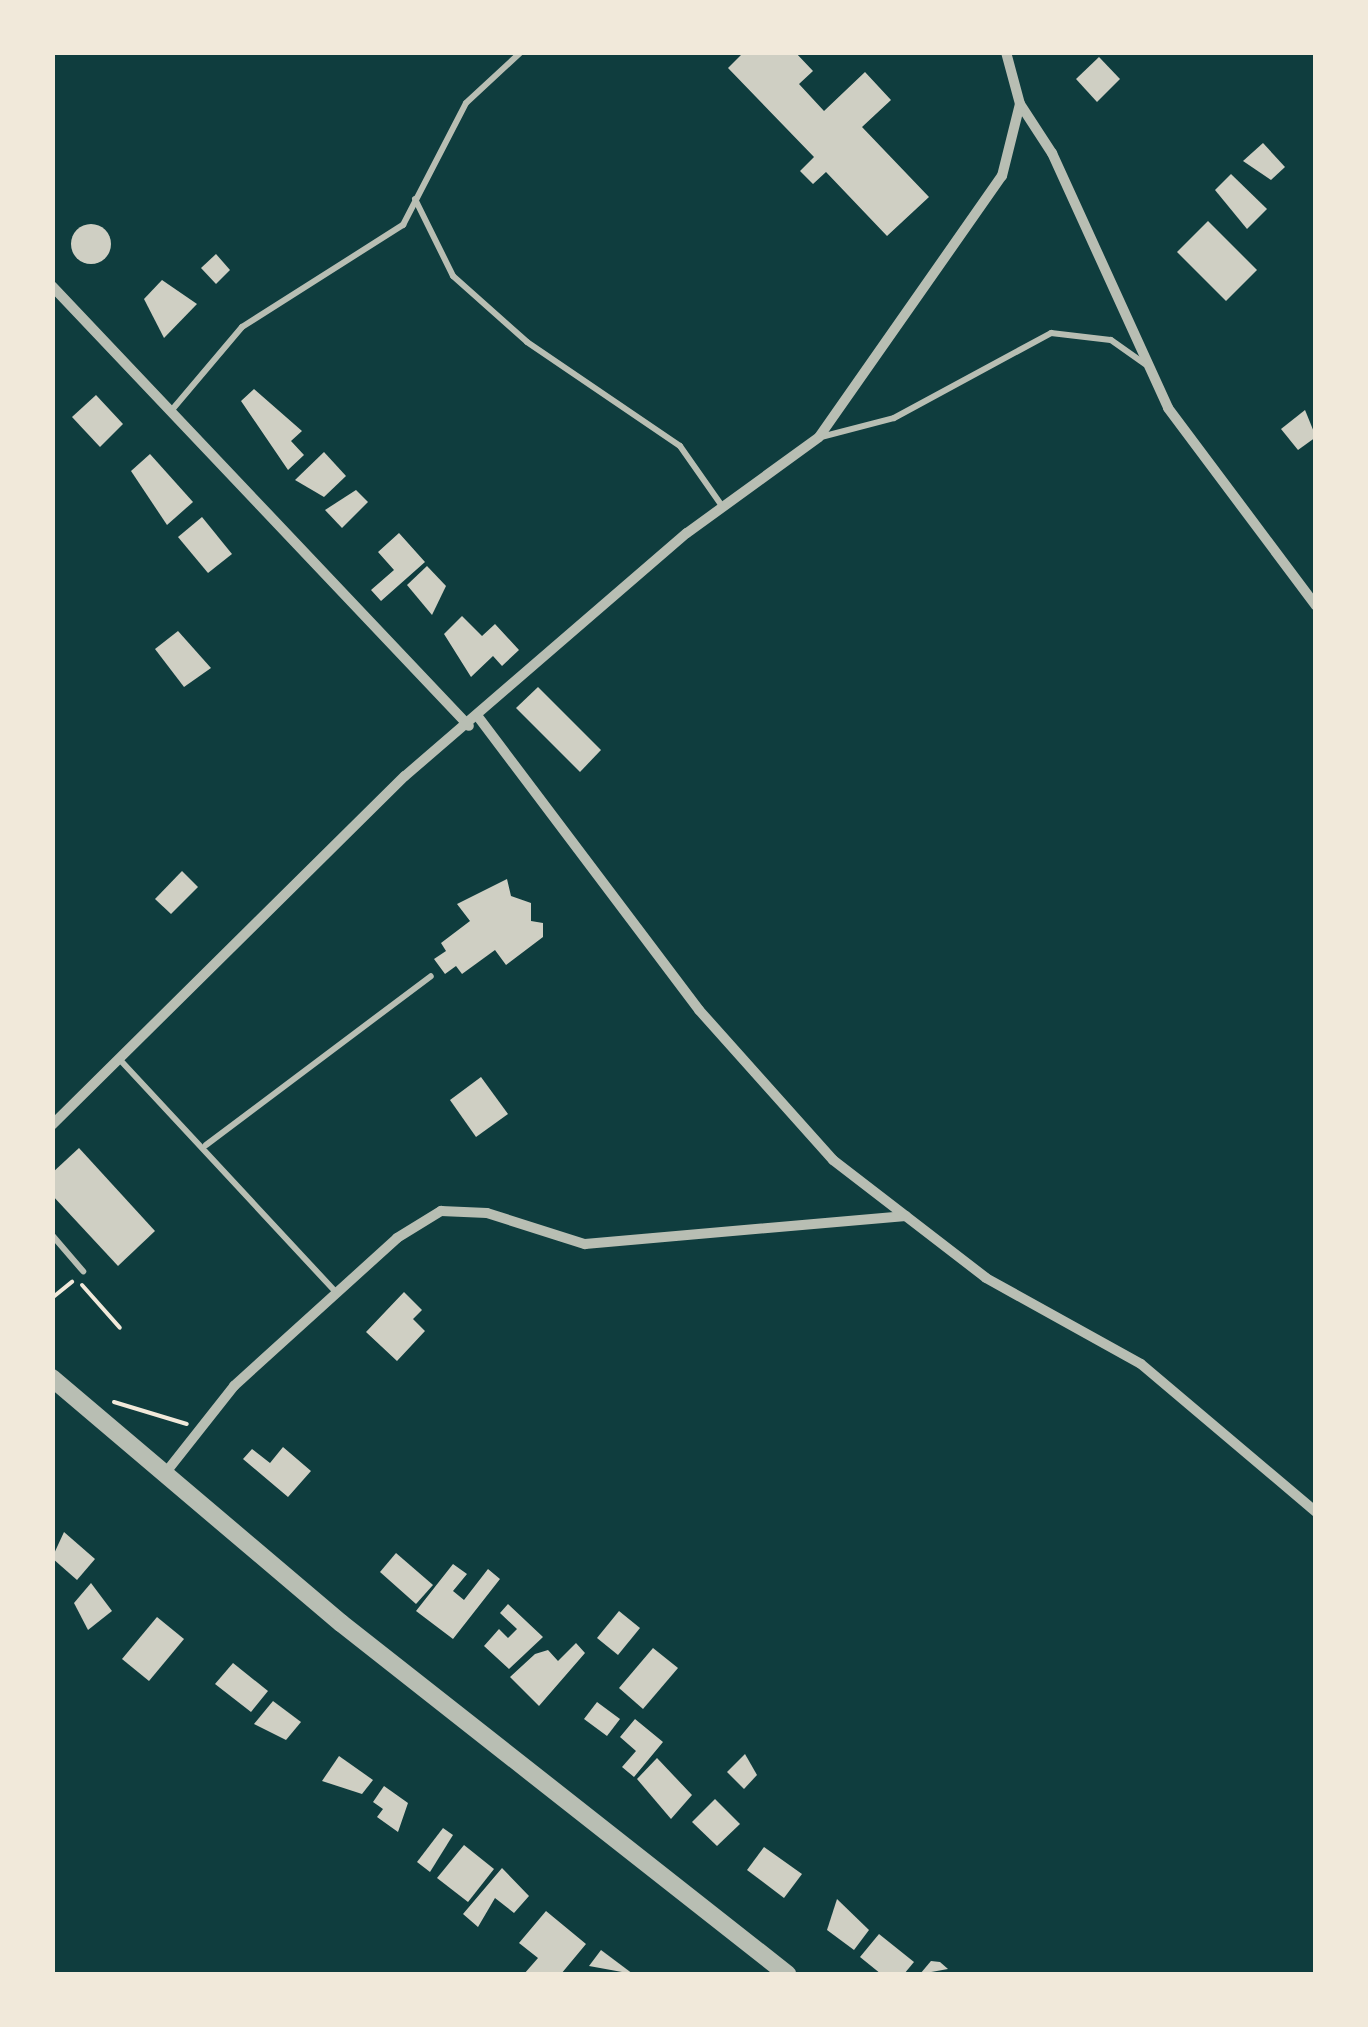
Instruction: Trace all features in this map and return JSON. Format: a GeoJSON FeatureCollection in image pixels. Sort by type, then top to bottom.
{"type":"FeatureCollection","features":[{"type":"Feature","properties":{"kind":"street"},"geometry":{"type":"LineString","coordinates":[[1006,52],[1020,104],[1168,408],[1316,606]]}},
{"type":"Feature","properties":{"kind":"street"},"geometry":{"type":"LineString","coordinates":[[52,1125],[122,1062],[299,876],[723,508],[819,438],[1002,176],[1020,104]]}},
{"type":"Feature","properties":{"kind":"street"},"geometry":{"type":"LineString","coordinates":[[52,286],[469,726]]}},
{"type":"Feature","properties":{"kind":"street"},"geometry":{"type":"LineString","coordinates":[[479,718],[768,1094],[906,1216],[986,1278],[1141,1364],[1316,1512]]}},
{"type":"Feature","properties":{"kind":"street"},"geometry":{"type":"LineString","coordinates":[[162,1477],[201,1428],[336,1292],[442,1211],[487,1213],[585,1244],[906,1216]]}},
{"type":"Feature","properties":{"kind":"street"},"geometry":{"type":"LineString","coordinates":[[52,1378],[162,1477],[787,1974]]}},
{"type":"Feature","properties":{"kind":"lane"},"geometry":{"type":"LineString","coordinates":[[171,412],[242,327],[403,225],[466,103],[521,52]]}},
{"type":"Feature","properties":{"kind":"lane"},"geometry":{"type":"LineString","coordinates":[[415,199],[453,276],[527,342],[680,446],[723,508]]}},
{"type":"Feature","properties":{"kind":"lane"},"geometry":{"type":"LineString","coordinates":[[819,438],[894,418],[1051,333],[1110,340],[1150,368]]}},
{"type":"Feature","properties":{"kind":"lane"},"geometry":{"type":"LineString","coordinates":[[206,1145],[431,976]]}},
{"type":"Feature","properties":{"kind":"lane"},"geometry":{"type":"LineString","coordinates":[[122,1062],[206,1145],[336,1292]]}},
{"type":"Feature","properties":{"kind":"lane"},"geometry":{"type":"LineString","coordinates":[[52,1235],[83,1271]]}},
{"type":"Feature","properties":{"kind":"path"},"geometry":{"type":"LineString","coordinates":[[52,1298],[83,1271]]}},
{"type":"Feature","properties":{"kind":"path"},"geometry":{"type":"LineString","coordinates":[[76,1278],[120,1328]]}},
{"type":"Feature","properties":{"kind":"path"},"geometry":{"type":"LineString","coordinates":[[102,1399],[201,1428]]}},
{"type":"Feature","properties":{"kind":"building"},"geometry":{"type":"Polygon","coordinates":[[[744,52],[795,52],[813,71],[799,84],[824,111],[865,72],[891,100],[862,127],[929,197],[887,236],[826,172],[813,184],[800,171],[814,157],[728,68],[744,52]]]}},
{"type":"Feature","properties":{"kind":"building"},"geometry":{"type":"Polygon","coordinates":[[[1099,57],[1120,79],[1097,102],[1076,79],[1099,57]]]}},
{"type":"Feature","properties":{"kind":"building"},"geometry":{"type":"Polygon","coordinates":[[[1263,143],[1285,167],[1271,180],[1243,161],[1263,143]]]}},
{"type":"Feature","properties":{"kind":"building"},"geometry":{"type":"Polygon","coordinates":[[[1231,174],[1267,209],[1247,229],[1215,190],[1231,174]]]}},
{"type":"Feature","properties":{"kind":"building"},"geometry":{"type":"Polygon","coordinates":[[[1208,221],[1257,270],[1226,301],[1177,252],[1208,221]]]}},
{"type":"Feature","properties":{"kind":"building"},"geometry":{"type":"Polygon","coordinates":[[[91,224],[105,230],[111,244],[105,258],[91,264],[77,258],[71,244],[77,230],[91,224]]]}},
{"type":"Feature","properties":{"kind":"building"},"geometry":{"type":"Polygon","coordinates":[[[216,254],[230,270],[216,284],[201,268],[216,254]]]}},
{"type":"Feature","properties":{"kind":"building"},"geometry":{"type":"Polygon","coordinates":[[[162,280],[197,304],[164,338],[144,299],[162,280]]]}},
{"type":"Feature","properties":{"kind":"building"},"geometry":{"type":"Polygon","coordinates":[[[254,389],[302,431],[291,441],[304,455],[288,470],[241,401],[254,389]]]}},
{"type":"Feature","properties":{"kind":"building"},"geometry":{"type":"Polygon","coordinates":[[[96,395],[123,424],[100,447],[72,417],[96,395]]]}},
{"type":"Feature","properties":{"kind":"building"},"geometry":{"type":"Polygon","coordinates":[[[1305,410],[1316,437],[1298,450],[1281,429],[1305,410]]]}},
{"type":"Feature","properties":{"kind":"building"},"geometry":{"type":"Polygon","coordinates":[[[324,452],[346,476],[324,497],[295,480],[324,452]]]}},
{"type":"Feature","properties":{"kind":"building"},"geometry":{"type":"Polygon","coordinates":[[[150,454],[193,502],[167,525],[131,471],[150,454]]]}},
{"type":"Feature","properties":{"kind":"building"},"geometry":{"type":"Polygon","coordinates":[[[356,490],[368,502],[342,528],[325,510],[356,490]]]}},
{"type":"Feature","properties":{"kind":"building"},"geometry":{"type":"Polygon","coordinates":[[[202,517],[232,554],[208,573],[178,537],[202,517]]]}},
{"type":"Feature","properties":{"kind":"building"},"geometry":{"type":"Polygon","coordinates":[[[399,533],[425,562],[381,601],[371,590],[394,570],[378,552],[399,533]]]}},
{"type":"Feature","properties":{"kind":"building"},"geometry":{"type":"Polygon","coordinates":[[[427,566],[446,586],[432,615],[407,585],[427,566]]]}},
{"type":"Feature","properties":{"kind":"building"},"geometry":{"type":"Polygon","coordinates":[[[462,616],[482,636],[495,624],[519,650],[502,666],[493,656],[471,677],[444,634],[462,616]]]}},
{"type":"Feature","properties":{"kind":"building"},"geometry":{"type":"Polygon","coordinates":[[[178,631],[211,668],[184,687],[155,649],[178,631]]]}},
{"type":"Feature","properties":{"kind":"building"},"geometry":{"type":"Polygon","coordinates":[[[538,687],[601,750],[580,772],[516,708],[538,687]]]}},
{"type":"Feature","properties":{"kind":"building"},"geometry":{"type":"Polygon","coordinates":[[[182,871],[198,887],[171,914],[155,899],[182,871]]]}},
{"type":"Feature","properties":{"kind":"building"},"geometry":{"type":"Polygon","coordinates":[[[507,879],[511,896],[531,903],[531,921],[543,923],[543,937],[506,965],[495,950],[462,974],[456,966],[445,974],[434,959],[446,951],[441,943],[470,921],[457,904],[507,879]]]}},
{"type":"Feature","properties":{"kind":"building"},"geometry":{"type":"Polygon","coordinates":[[[481,1077],[508,1114],[476,1137],[450,1100],[481,1077]]]}},
{"type":"Feature","properties":{"kind":"building"},"geometry":{"type":"Polygon","coordinates":[[[79,1148],[155,1231],[118,1266],[52,1195],[52,1173],[79,1148]]]}},
{"type":"Feature","properties":{"kind":"building"},"geometry":{"type":"Polygon","coordinates":[[[404,1292],[422,1310],[413,1319],[425,1331],[397,1361],[366,1332],[404,1292]]]}},
{"type":"Feature","properties":{"kind":"building"},"geometry":{"type":"Polygon","coordinates":[[[283,1447],[311,1471],[288,1497],[243,1459],[252,1449],[270,1463],[283,1447]]]}},
{"type":"Feature","properties":{"kind":"building"},"geometry":{"type":"Polygon","coordinates":[[[64,1532],[95,1559],[77,1580],[52,1558],[64,1532]]]}},
{"type":"Feature","properties":{"kind":"building"},"geometry":{"type":"Polygon","coordinates":[[[396,1553],[433,1585],[416,1604],[380,1572],[396,1553]]]}},
{"type":"Feature","properties":{"kind":"building"},"geometry":{"type":"Polygon","coordinates":[[[453,1564],[467,1574],[453,1591],[464,1600],[488,1569],[500,1579],[453,1639],[416,1611],[453,1564]]]}},
{"type":"Feature","properties":{"kind":"building"},"geometry":{"type":"Polygon","coordinates":[[[91,1583],[112,1611],[88,1630],[74,1603],[91,1583]]]}},
{"type":"Feature","properties":{"kind":"building"},"geometry":{"type":"Polygon","coordinates":[[[508,1604],[543,1637],[509,1669],[484,1646],[499,1629],[508,1638],[517,1629],[500,1613],[508,1604]]]}},
{"type":"Feature","properties":{"kind":"building"},"geometry":{"type":"Polygon","coordinates":[[[619,1611],[640,1628],[618,1655],[597,1638],[619,1611]]]}},
{"type":"Feature","properties":{"kind":"building"},"geometry":{"type":"Polygon","coordinates":[[[157,1617],[184,1639],[149,1681],[122,1659],[157,1617]]]}},
{"type":"Feature","properties":{"kind":"building"},"geometry":{"type":"Polygon","coordinates":[[[576,1643],[585,1653],[539,1706],[510,1677],[535,1654],[548,1650],[558,1661],[576,1643]]]}},
{"type":"Feature","properties":{"kind":"building"},"geometry":{"type":"Polygon","coordinates":[[[653,1648],[678,1668],[643,1709],[619,1688],[653,1648]]]}},
{"type":"Feature","properties":{"kind":"building"},"geometry":{"type":"Polygon","coordinates":[[[233,1663],[268,1691],[251,1712],[215,1684],[233,1663]]]}},
{"type":"Feature","properties":{"kind":"building"},"geometry":{"type":"Polygon","coordinates":[[[273,1701],[301,1722],[286,1740],[254,1724],[273,1701]]]}},
{"type":"Feature","properties":{"kind":"building"},"geometry":{"type":"Polygon","coordinates":[[[597,1702],[620,1719],[607,1736],[584,1719],[597,1702]]]}},
{"type":"Feature","properties":{"kind":"building"},"geometry":{"type":"Polygon","coordinates":[[[635,1719],[663,1742],[634,1777],[622,1767],[636,1751],[620,1737],[635,1719]]]}},
{"type":"Feature","properties":{"kind":"building"},"geometry":{"type":"Polygon","coordinates":[[[745,1754],[757,1775],[744,1789],[727,1772],[745,1754]]]}},
{"type":"Feature","properties":{"kind":"building"},"geometry":{"type":"Polygon","coordinates":[[[339,1756],[373,1780],[362,1794],[322,1781],[339,1756]]]}},
{"type":"Feature","properties":{"kind":"building"},"geometry":{"type":"Polygon","coordinates":[[[657,1758],[692,1795],[671,1819],[637,1779],[657,1758]]]}},
{"type":"Feature","properties":{"kind":"building"},"geometry":{"type":"Polygon","coordinates":[[[384,1786],[408,1803],[398,1832],[377,1817],[383,1809],[373,1802],[384,1786]]]}},
{"type":"Feature","properties":{"kind":"building"},"geometry":{"type":"Polygon","coordinates":[[[715,1799],[740,1824],[717,1846],[692,1822],[715,1799]]]}},
{"type":"Feature","properties":{"kind":"building"},"geometry":{"type":"Polygon","coordinates":[[[443,1828],[453,1835],[430,1872],[417,1862],[443,1828]]]}},
{"type":"Feature","properties":{"kind":"building"},"geometry":{"type":"Polygon","coordinates":[[[464,1845],[494,1869],[468,1902],[437,1878],[464,1845]]]}},
{"type":"Feature","properties":{"kind":"building"},"geometry":{"type":"Polygon","coordinates":[[[764,1847],[802,1874],[784,1898],[747,1870],[764,1847]]]}},
{"type":"Feature","properties":{"kind":"building"},"geometry":{"type":"Polygon","coordinates":[[[502,1868],[529,1896],[514,1913],[495,1898],[478,1927],[463,1914],[502,1868]]]}},
{"type":"Feature","properties":{"kind":"building"},"geometry":{"type":"Polygon","coordinates":[[[837,1899],[869,1930],[854,1950],[827,1930],[837,1899]]]}},
{"type":"Feature","properties":{"kind":"building"},"geometry":{"type":"Polygon","coordinates":[[[546,1911],[586,1944],[561,1974],[524,1974],[538,1958],[519,1943],[546,1911]]]}},
{"type":"Feature","properties":{"kind":"building"},"geometry":{"type":"Polygon","coordinates":[[[879,1934],[914,1962],[904,1974],[881,1974],[860,1957],[879,1934]]]}},
{"type":"Feature","properties":{"kind":"building"},"geometry":{"type":"Polygon","coordinates":[[[601,1950],[633,1974],[589,1966],[601,1950]]]}},
{"type":"Feature","properties":{"kind":"building"},"geometry":{"type":"Polygon","coordinates":[[[931,1961],[940,1962],[948,1969],[920,1974],[931,1961]]]}}]}
